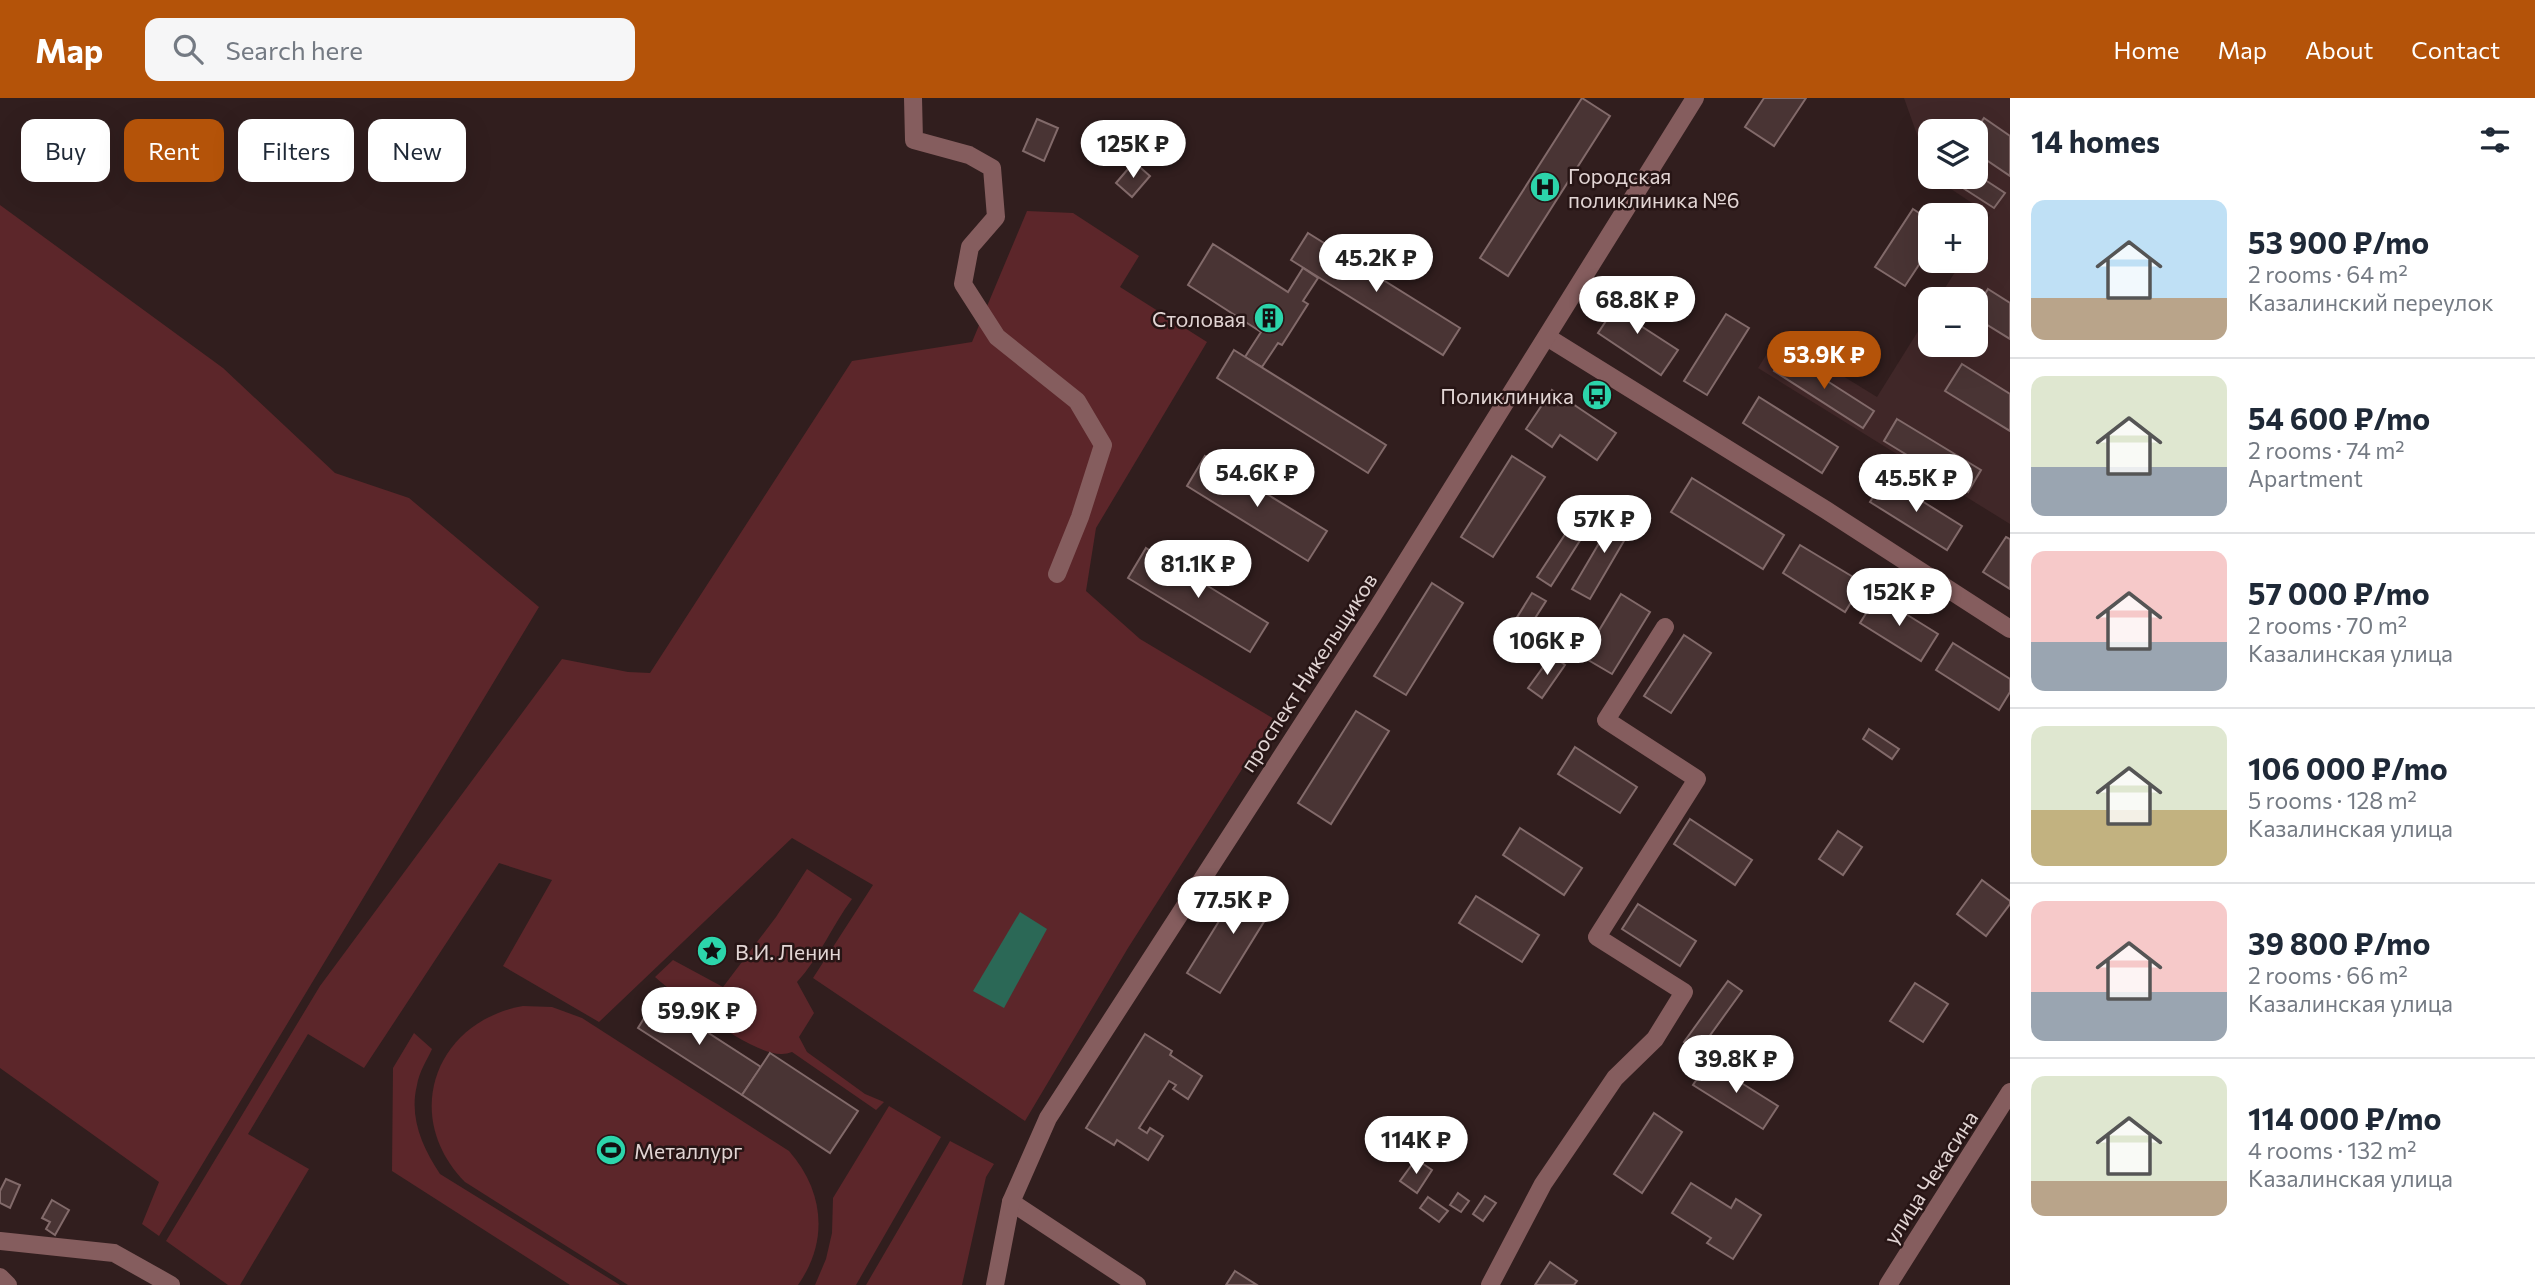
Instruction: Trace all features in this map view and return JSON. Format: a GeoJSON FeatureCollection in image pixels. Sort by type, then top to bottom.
{"type":"FeatureCollection","features":[{"type":"Feature","properties":{"kind":"street"},"geometry":{"type":"LineString","coordinates":[[913,98],[915,140],[969,155],[992,167],[996,217],[970,247],[963,284],[997,337],[1077,401],[1104,445],[1057,574]]}},
{"type":"Feature","properties":{"kind":"street","name":"проспект Никельщиков"},"geometry":{"type":"LineString","coordinates":[[995,1285],[1011,1202],[1048,1118],[1373,615],[1695,98]]}},
{"type":"Feature","properties":{"kind":"street"},"geometry":{"type":"LineString","coordinates":[[1547,337],[1826,510],[2010,629]]}},
{"type":"Feature","properties":{"kind":"street"},"geometry":{"type":"LineString","coordinates":[[1490,1285],[1543,1184],[1615,1078],[1655,1039],[1684,992],[1597,937],[1697,779],[1606,720],[1665,627]]}},
{"type":"Feature","properties":{"kind":"street","name":"улица Чекасина"},"geometry":{"type":"LineString","coordinates":[[1888,1285],[2010,1092]]}},
{"type":"Feature","properties":{"kind":"street"},"geometry":{"type":"LineString","coordinates":[[1011,1202],[1137,1285]]}},
{"type":"Feature","properties":{"kind":"street"},"geometry":{"type":"LineString","coordinates":[[0,1241],[114,1253],[171,1285]]}},
{"type":"Feature","properties":{"kind":"street"},"geometry":{"type":"LineString","coordinates":[[0,1277],[8,1285]]}},
{"type":"Feature","properties":{"kind":"shaded area"},"geometry":{"type":"Polygon","coordinates":[[[1904,98],[2010,98],[2010,524],[1758,368],[1778,336],[1877,397],[1918,331],[1918,357],[1988,357],[1988,287],[1946,287],[1954,273],[1988,273],[1988,203],[1972,203],[1951,189],[1988,189],[1988,119],[1918,119],[1918,137],[1904,98]]]}},
{"type":"Feature","properties":{"kind":"shaded area"},"geometry":{"type":"Polygon","coordinates":[[[0,205],[223,368],[335,473],[409,498],[539,607],[159,1236],[142,1224],[159,1182],[0,1068],[0,205]]]}},
{"type":"Feature","properties":{"kind":"shaded area"},"geometry":{"type":"Polygon","coordinates":[[[1027,211],[1073,213],[1139,256],[1120,287],[1207,342],[1096,528],[1086,591],[1140,639],[1274,719],[1128,948],[1025,1121],[813,978],[873,885],[792,838],[599,1022],[503,966],[552,880],[499,863],[364,1068],[308,1034],[248,1134],[309,1169],[240,1285],[228,1285],[166,1241],[320,986],[562,659],[628,672],[650,673],[852,361],[972,342],[1027,211]]]}},
{"type":"Feature","properties":{"kind":"shaded area"},"geometry":{"type":"Polygon","coordinates":[[[807,869],[852,899],[797,982],[814,1013],[799,1037],[807,1052],[865,1094],[884,1102],[876,1110],[792,1052],[769,1052],[735,1036],[655,977],[673,960],[723,987],[776,917],[807,869]]]}},
{"type":"Feature","properties":{"kind":"shaded area"},"geometry":{"type":"Polygon","coordinates":[[[1020,912],[1047,929],[1004,1008],[973,991],[1020,912]]]}},
{"type":"Feature","properties":{"kind":"shaded area","name":"Металлург"},"geometry":{"type":"Polygon","coordinates":[[[523,1006],[552,1007],[582,1018],[789,1151],[810,1183],[818,1217],[815,1251],[798,1285],[628,1285],[465,1182],[445,1156],[435,1129],[432,1102],[437,1076],[449,1052],[467,1031],[492,1015],[523,1006]]]}},
{"type":"Feature","properties":{"kind":"shaded area"},"geometry":{"type":"Polygon","coordinates":[[[414,1033],[432,1049],[418,1080],[415,1109],[423,1142],[440,1174],[620,1285],[570,1285],[392,1171],[393,1068],[414,1033]]]}},
{"type":"Feature","properties":{"kind":"shaded area"},"geometry":{"type":"Polygon","coordinates":[[[889,1106],[941,1137],[856,1285],[815,1285],[826,1259],[832,1233],[833,1198],[889,1106]]]}},
{"type":"Feature","properties":{"kind":"shaded area"},"geometry":{"type":"Polygon","coordinates":[[[950,1141],[994,1164],[986,1177],[962,1285],[866,1285],[950,1141]]]}},
{"type":"Feature","properties":{"kind":"building","name":"Городская поликлиника №6"},"geometry":{"type":"Polygon","coordinates":[[[1582,98],[1610,116],[1508,276],[1480,258],[1582,98]]]}},
{"type":"Feature","properties":{"kind":"building"},"geometry":{"type":"Polygon","coordinates":[[[1764,98],[1806,98],[1774,146],[1745,127],[1764,98]]]}},
{"type":"Feature","properties":{"kind":"building"},"geometry":{"type":"Polygon","coordinates":[[[1037,119],[1058,128],[1044,161],[1023,151],[1037,119]]]}},
{"type":"Feature","properties":{"kind":"building"},"geometry":{"type":"Polygon","coordinates":[[[1988,121],[2010,136],[2010,176],[1988,161],[1988,121]]]}},
{"type":"Feature","properties":{"kind":"building"},"geometry":{"type":"Polygon","coordinates":[[[1134,162],[1150,176],[1132,197],[1116,183],[1134,162]]]}},
{"type":"Feature","properties":{"kind":"building"},"geometry":{"type":"Polygon","coordinates":[[[1988,182],[2005,193],[1994,208],[1965,189],[1988,189],[1988,182]]]}},
{"type":"Feature","properties":{"kind":"building"},"geometry":{"type":"Polygon","coordinates":[[[1913,209],[1918,212],[1918,266],[1905,286],[1875,267],[1913,209]]]}},
{"type":"Feature","properties":{"kind":"building"},"geometry":{"type":"Polygon","coordinates":[[[1308,233],[1460,328],[1443,355],[1291,260],[1308,233]]]}},
{"type":"Feature","properties":{"kind":"building","name":"Столовая"},"geometry":{"type":"Polygon","coordinates":[[[1213,244],[1288,292],[1303,268],[1318,278],[1303,301],[1308,304],[1282,345],[1278,343],[1262,367],[1245,357],[1261,332],[1188,285],[1213,244]]]}},
{"type":"Feature","properties":{"kind":"building"},"geometry":{"type":"Polygon","coordinates":[[[1988,289],[2010,303],[2010,339],[1988,325],[1988,289]]]}},
{"type":"Feature","properties":{"kind":"building"},"geometry":{"type":"Polygon","coordinates":[[[1624,294],[1650,312],[1641,326],[1678,350],[1661,375],[1598,333],[1624,294]]]}},
{"type":"Feature","properties":{"kind":"building"},"geometry":{"type":"Polygon","coordinates":[[[1726,314],[1749,328],[1707,395],[1684,381],[1726,314]]]}},
{"type":"Feature","properties":{"kind":"building"},"geometry":{"type":"Polygon","coordinates":[[[1234,350],[1386,445],[1368,473],[1217,378],[1234,350]]]}},
{"type":"Feature","properties":{"kind":"building"},"geometry":{"type":"Polygon","coordinates":[[[1785,354],[1874,411],[1863,428],[1774,371],[1785,354]]]}},
{"type":"Feature","properties":{"kind":"building"},"geometry":{"type":"Polygon","coordinates":[[[1962,364],[2010,394],[2010,431],[1945,391],[1962,364]]]}},
{"type":"Feature","properties":{"kind":"building"},"geometry":{"type":"Polygon","coordinates":[[[1552,390],[1616,433],[1597,460],[1560,435],[1552,447],[1526,429],[1552,390]]]}},
{"type":"Feature","properties":{"kind":"building"},"geometry":{"type":"Polygon","coordinates":[[[1759,397],[1838,447],[1822,473],[1743,423],[1759,397]]]}},
{"type":"Feature","properties":{"kind":"building"},"geometry":{"type":"Polygon","coordinates":[[[1897,419],[1981,470],[1968,492],[1884,441],[1897,419]]]}},
{"type":"Feature","properties":{"kind":"building"},"geometry":{"type":"Polygon","coordinates":[[[1205,456],[1327,531],[1308,561],[1187,486],[1205,456]]]}},
{"type":"Feature","properties":{"kind":"building"},"geometry":{"type":"Polygon","coordinates":[[[1512,456],[1545,477],[1493,557],[1461,537],[1512,456]]]}},
{"type":"Feature","properties":{"kind":"building"},"geometry":{"type":"Polygon","coordinates":[[[1692,478],[1784,535],[1763,569],[1671,512],[1692,478]]]}},
{"type":"Feature","properties":{"kind":"building"},"geometry":{"type":"Polygon","coordinates":[[[1885,478],[1962,526],[1947,550],[1870,502],[1885,478]]]}},
{"type":"Feature","properties":{"kind":"building"},"geometry":{"type":"Polygon","coordinates":[[[1587,501],[1600,509],[1551,586],[1537,577],[1587,501]]]}},
{"type":"Feature","properties":{"kind":"building"},"geometry":{"type":"Polygon","coordinates":[[[1618,511],[1635,522],[1590,599],[1572,589],[1618,511]]]}},
{"type":"Feature","properties":{"kind":"building"},"geometry":{"type":"Polygon","coordinates":[[[2006,537],[2010,539],[2010,589],[1983,572],[2006,537]]]}},
{"type":"Feature","properties":{"kind":"building"},"geometry":{"type":"Polygon","coordinates":[[[1800,545],[1863,583],[1845,612],[1783,573],[1800,545]]]}},
{"type":"Feature","properties":{"kind":"building"},"geometry":{"type":"Polygon","coordinates":[[[1146,548],[1268,623],[1250,652],[1128,578],[1146,548]]]}},
{"type":"Feature","properties":{"kind":"building"},"geometry":{"type":"Polygon","coordinates":[[[1432,583],[1463,603],[1406,695],[1374,676],[1432,583]]]}},
{"type":"Feature","properties":{"kind":"building"},"geometry":{"type":"Polygon","coordinates":[[[1532,593],[1546,601],[1516,648],[1503,640],[1532,593]]]}},
{"type":"Feature","properties":{"kind":"building"},"geometry":{"type":"Polygon","coordinates":[[[1621,594],[1650,612],[1612,674],[1583,657],[1621,594]]]}},
{"type":"Feature","properties":{"kind":"building"},"geometry":{"type":"Polygon","coordinates":[[[1877,596],[1938,634],[1921,661],[1860,623],[1877,596]]]}},
{"type":"Feature","properties":{"kind":"building"},"geometry":{"type":"Polygon","coordinates":[[[1684,635],[1711,653],[1671,713],[1644,696],[1684,635]]]}},
{"type":"Feature","properties":{"kind":"building"},"geometry":{"type":"Polygon","coordinates":[[[1953,643],[2010,679],[2010,692],[1999,710],[1936,670],[1953,643]]]}},
{"type":"Feature","properties":{"kind":"building"},"geometry":{"type":"Polygon","coordinates":[[[1552,655],[1565,665],[1542,698],[1528,688],[1552,655]]]}},
{"type":"Feature","properties":{"kind":"building"},"geometry":{"type":"Polygon","coordinates":[[[1356,711],[1389,731],[1331,824],[1298,803],[1356,711]]]}},
{"type":"Feature","properties":{"kind":"building"},"geometry":{"type":"Polygon","coordinates":[[[1869,729],[1899,749],[1892,759],[1863,739],[1869,729]]]}},
{"type":"Feature","properties":{"kind":"building"},"geometry":{"type":"Polygon","coordinates":[[[1575,747],[1637,787],[1620,813],[1558,774],[1575,747]]]}},
{"type":"Feature","properties":{"kind":"building"},"geometry":{"type":"Polygon","coordinates":[[[1690,819],[1752,860],[1735,885],[1674,844],[1690,819]]]}},
{"type":"Feature","properties":{"kind":"building"},"geometry":{"type":"Polygon","coordinates":[[[1520,828],[1582,868],[1564,895],[1503,855],[1520,828]]]}},
{"type":"Feature","properties":{"kind":"building"},"geometry":{"type":"Polygon","coordinates":[[[1838,831],[1862,847],[1843,875],[1819,859],[1838,831]]]}},
{"type":"Feature","properties":{"kind":"building"},"geometry":{"type":"Polygon","coordinates":[[[1245,879],[1278,899],[1220,993],[1187,973],[1245,879]]]}},
{"type":"Feature","properties":{"kind":"building"},"geometry":{"type":"Polygon","coordinates":[[[1982,880],[2010,901],[1986,936],[1957,914],[1982,880]]]}},
{"type":"Feature","properties":{"kind":"building"},"geometry":{"type":"Polygon","coordinates":[[[1476,896],[1539,935],[1522,962],[1459,923],[1476,896]]]}},
{"type":"Feature","properties":{"kind":"building"},"geometry":{"type":"Polygon","coordinates":[[[1638,904],[1696,941],[1680,966],[1622,929],[1638,904]]]}},
{"type":"Feature","properties":{"kind":"building"},"geometry":{"type":"Polygon","coordinates":[[[1728,981],[1742,991],[1698,1052],[1684,1042],[1728,981]]]}},
{"type":"Feature","properties":{"kind":"building"},"geometry":{"type":"Polygon","coordinates":[[[1915,983],[1948,1004],[1923,1042],[1890,1021],[1915,983]]]}},
{"type":"Feature","properties":{"kind":"building"},"geometry":{"type":"Polygon","coordinates":[[[656,999],[761,1067],[742,1095],[638,1028],[656,999]]]}},
{"type":"Feature","properties":{"kind":"building"},"geometry":{"type":"Polygon","coordinates":[[[1145,1034],[1172,1051],[1170,1055],[1202,1076],[1188,1099],[1173,1089],[1176,1085],[1169,1081],[1139,1128],[1147,1133],[1150,1128],[1163,1136],[1148,1160],[1117,1140],[1114,1145],[1086,1128],[1145,1034]]]}},
{"type":"Feature","properties":{"kind":"building"},"geometry":{"type":"Polygon","coordinates":[[[770,1053],[858,1111],[830,1153],[742,1095],[770,1053]]]}},
{"type":"Feature","properties":{"kind":"building"},"geometry":{"type":"Polygon","coordinates":[[[1708,1062],[1778,1106],[1763,1129],[1693,1085],[1708,1062]]]}},
{"type":"Feature","properties":{"kind":"building"},"geometry":{"type":"Polygon","coordinates":[[[1654,1113],[1682,1132],[1642,1193],[1614,1174],[1654,1113]]]}},
{"type":"Feature","properties":{"kind":"building"},"geometry":{"type":"Polygon","coordinates":[[[1442,1120],[1458,1131],[1439,1160],[1423,1149],[1442,1120]]]}},
{"type":"Feature","properties":{"kind":"building"},"geometry":{"type":"Polygon","coordinates":[[[1416,1159],[1432,1170],[1417,1193],[1400,1181],[1416,1159]]]}},
{"type":"Feature","properties":{"kind":"building"},"geometry":{"type":"Polygon","coordinates":[[[6,1179],[20,1185],[10,1208],[0,1203],[0,1191],[6,1179]]]}},
{"type":"Feature","properties":{"kind":"building"},"geometry":{"type":"Polygon","coordinates":[[[1691,1183],[1731,1208],[1736,1199],[1761,1215],[1733,1259],[1707,1243],[1711,1238],[1672,1213],[1691,1183]]]}},
{"type":"Feature","properties":{"kind":"building"},"geometry":{"type":"Polygon","coordinates":[[[1458,1193],[1469,1201],[1461,1212],[1450,1205],[1458,1193]]]}},
{"type":"Feature","properties":{"kind":"building"},"geometry":{"type":"Polygon","coordinates":[[[1485,1196],[1496,1203],[1483,1221],[1473,1214],[1485,1196]]]}},
{"type":"Feature","properties":{"kind":"building"},"geometry":{"type":"Polygon","coordinates":[[[1428,1197],[1448,1211],[1439,1222],[1420,1208],[1428,1197]]]}},
{"type":"Feature","properties":{"kind":"building"},"geometry":{"type":"Polygon","coordinates":[[[52,1200],[69,1210],[55,1235],[46,1229],[50,1222],[42,1218],[52,1200]]]}},
{"type":"Feature","properties":{"kind":"building"},"geometry":{"type":"Polygon","coordinates":[[[1550,1262],[1577,1281],[1574,1285],[1535,1285],[1550,1262]]]}},
{"type":"Feature","properties":{"kind":"building"},"geometry":{"type":"Polygon","coordinates":[[[1235,1271],[1257,1285],[1226,1285],[1235,1271]]]}},
{"type":"Feature","properties":{"kind":"place","name":"Городская поликлиника №6"},"geometry":{"type":"Point","coordinates":[1545,187]}},
{"type":"Feature","properties":{"kind":"place","name":"Столовая"},"geometry":{"type":"Point","coordinates":[1269,318]}},
{"type":"Feature","properties":{"kind":"place","name":"Поликлиника"},"geometry":{"type":"Point","coordinates":[1597,395]}},
{"type":"Feature","properties":{"kind":"place","name":"В.И. Ленин"},"geometry":{"type":"Point","coordinates":[712,951]}},
{"type":"Feature","properties":{"kind":"place","name":"Металлург"},"geometry":{"type":"Point","coordinates":[611,1150]}}]}
